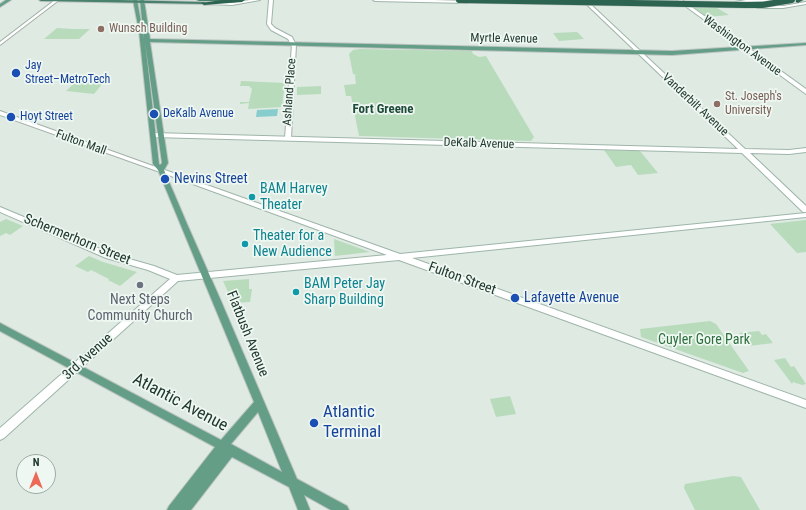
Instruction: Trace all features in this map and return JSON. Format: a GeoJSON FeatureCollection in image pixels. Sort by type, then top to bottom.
{"type":"FeatureCollection","features":[{"type":"Feature","properties":{"kind":"highway"},"geometry":{"type":"LineString","coordinates":[[41,0],[153,2],[224,0]]}},
{"type":"Feature","properties":{"kind":"highway"},"geometry":{"type":"LineString","coordinates":[[459,0],[763,3],[782,0]]}},
{"type":"Feature","properties":{"kind":"highway"},"geometry":{"type":"LineString","coordinates":[[544,0],[779,4],[797,0]]}},
{"type":"Feature","properties":{"kind":"highway"},"geometry":{"type":"LineString","coordinates":[[763,3],[774,0]]}},
{"type":"Feature","properties":{"kind":"highway"},"geometry":{"type":"LineString","coordinates":[[180,1],[204,3],[245,1]]}},
{"type":"Feature","properties":{"kind":"highway"},"geometry":{"type":"LineString","coordinates":[[144,8],[148,3],[153,2]]}},
{"type":"Feature","properties":{"kind":"main road"},"geometry":{"type":"LineString","coordinates":[[0,6],[9,0]]}},
{"type":"Feature","properties":{"kind":"main road"},"geometry":{"type":"LineString","coordinates":[[245,1],[258,0]]}},
{"type":"Feature","properties":{"kind":"main road"},"geometry":{"type":"LineString","coordinates":[[376,0],[587,2],[687,6],[806,2]]}},
{"type":"Feature","properties":{"kind":"main road"},"geometry":{"type":"LineString","coordinates":[[608,0],[744,2],[763,3],[783,7],[806,2]]}},
{"type":"Feature","properties":{"kind":"main road"},"geometry":{"type":"LineString","coordinates":[[136,1],[145,42],[161,136],[165,163],[162,171]]}},
{"type":"Feature","properties":{"kind":"main road"},"geometry":{"type":"LineString","coordinates":[[142,1],[144,8],[145,42]]}},
{"type":"Feature","properties":{"kind":"main road"},"geometry":{"type":"LineString","coordinates":[[245,1],[271,2],[268,20],[270,27],[290,38],[294,45]]}},
{"type":"Feature","properties":{"kind":"main road","name":"Washington Avenue"},"geometry":{"type":"LineString","coordinates":[[680,1],[806,92]]}},
{"type":"Feature","properties":{"kind":"main road","name":"Vanderbilt Avenue"},"geometry":{"type":"LineString","coordinates":[[587,2],[806,210]]}},
{"type":"Feature","properties":{"kind":"main road","name":"Myrtle Avenue"},"geometry":{"type":"LineString","coordinates":[[145,42],[640,52],[674,52],[806,44]]}},
{"type":"Feature","properties":{"kind":"main road","name":"Flatbush Avenue"},"geometry":{"type":"LineString","coordinates":[[145,42],[156,164],[162,171],[304,510]]}},
{"type":"Feature","properties":{"kind":"main road","name":"DeKalb Avenue"},"geometry":{"type":"LineString","coordinates":[[153,135],[744,151],[789,152],[806,150]]}},
{"type":"Feature","properties":{"kind":"main road","name":"Fulton Street"},"geometry":{"type":"LineString","coordinates":[[162,171],[806,404]]}},
{"type":"Feature","properties":{"kind":"main road","name":"Schermerhorn Street"},"geometry":{"type":"LineString","coordinates":[[0,209],[109,256],[151,268],[176,278]]}},
{"type":"Feature","properties":{"kind":"main road"},"geometry":{"type":"LineString","coordinates":[[176,278],[399,257],[806,215]]}},
{"type":"Feature","properties":{"kind":"main road","name":"3rd Avenue"},"geometry":{"type":"LineString","coordinates":[[0,435],[176,278]]}},
{"type":"Feature","properties":{"kind":"main road","name":"Atlantic Avenue"},"geometry":{"type":"LineString","coordinates":[[0,326],[343,510]]}},
{"type":"Feature","properties":{"kind":"main road"},"geometry":{"type":"LineString","coordinates":[[184,510],[259,403]]}},
{"type":"Feature","properties":{"kind":"main road"},"geometry":{"type":"LineString","coordinates":[[173,510],[227,448]]}},
{"type":"Feature","properties":{"kind":"street"},"geometry":{"type":"LineString","coordinates":[[0,44],[58,0]]}},
{"type":"Feature","properties":{"kind":"street","name":"Ashland Place"},"geometry":{"type":"LineString","coordinates":[[288,138],[294,45]]}},
{"type":"Feature","properties":{"kind":"street","name":"Fulton Mall"},"geometry":{"type":"LineString","coordinates":[[0,113],[162,171]]}},
{"type":"Feature","properties":{"kind":"green space"},"geometry":{"type":"Polygon","coordinates":[[[694,7],[717,8],[729,15],[707,17],[694,7]]]}},
{"type":"Feature","properties":{"kind":"green space"},"geometry":{"type":"Polygon","coordinates":[[[57,28],[90,29],[79,39],[44,39],[57,28]]]}},
{"type":"Feature","properties":{"kind":"green space"},"geometry":{"type":"Polygon","coordinates":[[[577,32],[584,39],[559,41],[553,33],[577,32]]]}},
{"type":"Feature","properties":{"kind":"green space"},"geometry":{"type":"Polygon","coordinates":[[[353,50],[472,51],[473,54],[479,57],[486,56],[534,137],[531,141],[359,136],[351,96],[346,96],[344,85],[356,84],[356,75],[353,74],[349,54],[353,50]]]}},
{"type":"Feature","properties":{"kind":"green space"},"geometry":{"type":"Polygon","coordinates":[[[81,77],[108,77],[94,94],[66,91],[81,77]]]}},
{"type":"Feature","properties":{"kind":"green space"},"geometry":{"type":"Polygon","coordinates":[[[241,81],[285,83],[282,107],[248,109],[249,103],[240,104],[240,102],[249,102],[252,89],[249,86],[240,86],[241,81]]]}},
{"type":"Feature","properties":{"kind":"green space"},"geometry":{"type":"Polygon","coordinates":[[[321,86],[321,94],[297,95],[297,87],[321,86]]]}},
{"type":"Feature","properties":{"kind":"green space"},"geometry":{"type":"Polygon","coordinates":[[[604,150],[640,151],[658,173],[638,175],[631,165],[616,167],[604,150]]]}},
{"type":"Feature","properties":{"kind":"green space"},"geometry":{"type":"Polygon","coordinates":[[[6,219],[23,226],[10,235],[6,233],[0,236],[0,222],[6,219]]]}},
{"type":"Feature","properties":{"kind":"green space"},"geometry":{"type":"Polygon","coordinates":[[[806,220],[806,252],[797,253],[770,224],[806,220]]]}},
{"type":"Feature","properties":{"kind":"green space"},"geometry":{"type":"Polygon","coordinates":[[[334,239],[359,248],[370,252],[335,256],[334,239]]]}},
{"type":"Feature","properties":{"kind":"green space"},"geometry":{"type":"Polygon","coordinates":[[[89,256],[103,262],[137,272],[120,286],[91,270],[88,272],[75,266],[89,256]]]}},
{"type":"Feature","properties":{"kind":"green space"},"geometry":{"type":"Polygon","coordinates":[[[249,279],[249,289],[252,289],[250,302],[233,303],[223,281],[249,279]]]}},
{"type":"Feature","properties":{"kind":"green space","name":"Cuyler Gore Park"},"geometry":{"type":"Polygon","coordinates":[[[710,321],[716,324],[749,371],[743,373],[641,337],[640,329],[710,321]]]}},
{"type":"Feature","properties":{"kind":"green space"},"geometry":{"type":"Polygon","coordinates":[[[759,331],[762,335],[766,334],[773,343],[749,346],[739,333],[759,331]]]}},
{"type":"Feature","properties":{"kind":"green space"},"geometry":{"type":"Polygon","coordinates":[[[785,358],[791,367],[794,366],[806,384],[802,385],[793,382],[792,384],[774,360],[785,358]]]}},
{"type":"Feature","properties":{"kind":"green space"},"geometry":{"type":"Polygon","coordinates":[[[510,396],[516,414],[496,417],[490,399],[510,396]]]}},
{"type":"Feature","properties":{"kind":"green space"},"geometry":{"type":"Polygon","coordinates":[[[733,476],[741,477],[760,510],[695,510],[684,488],[685,484],[733,476]]]}},
{"type":"Feature","properties":{"kind":"water"},"geometry":{"type":"Polygon","coordinates":[[[278,109],[277,116],[256,117],[257,110],[278,109]]]}},
{"type":"Feature","properties":{"kind":"place","name":"Wunsch Building"},"geometry":{"type":"Point","coordinates":[101,29]}},
{"type":"Feature","properties":{"kind":"place","name":"Jay Street–MetroTech"},"geometry":{"type":"Point","coordinates":[16,73]}},
{"type":"Feature","properties":{"kind":"place","name":"St. Joseph's University"},"geometry":{"type":"Point","coordinates":[717,104]}},
{"type":"Feature","properties":{"kind":"place","name":"DeKalb Avenue"},"geometry":{"type":"Point","coordinates":[154,114]}},
{"type":"Feature","properties":{"kind":"place","name":"Hoyt Street"},"geometry":{"type":"Point","coordinates":[11,117]}},
{"type":"Feature","properties":{"kind":"place","name":"Nevins Street"},"geometry":{"type":"Point","coordinates":[165,179]}},
{"type":"Feature","properties":{"kind":"place","name":"BAM Harvey Theater"},"geometry":{"type":"Point","coordinates":[252,197]}},
{"type":"Feature","properties":{"kind":"place","name":"Theater for a New Audience"},"geometry":{"type":"Point","coordinates":[245,244]}},
{"type":"Feature","properties":{"kind":"place","name":"Next Steps Community Church"},"geometry":{"type":"Point","coordinates":[140,285]}},
{"type":"Feature","properties":{"kind":"place","name":"BAM Peter Jay Sharp Building"},"geometry":{"type":"Point","coordinates":[296,292]}},
{"type":"Feature","properties":{"kind":"place","name":"Lafayette Avenue"},"geometry":{"type":"Point","coordinates":[515,298]}},
{"type":"Feature","properties":{"kind":"place","name":"Atlantic Terminal"},"geometry":{"type":"Point","coordinates":[314,423]}},
{"type":"Feature","properties":{"kind":"district","name":"Fort Greene"},"geometry":{"type":"Point","coordinates":[383,110]}}]}
